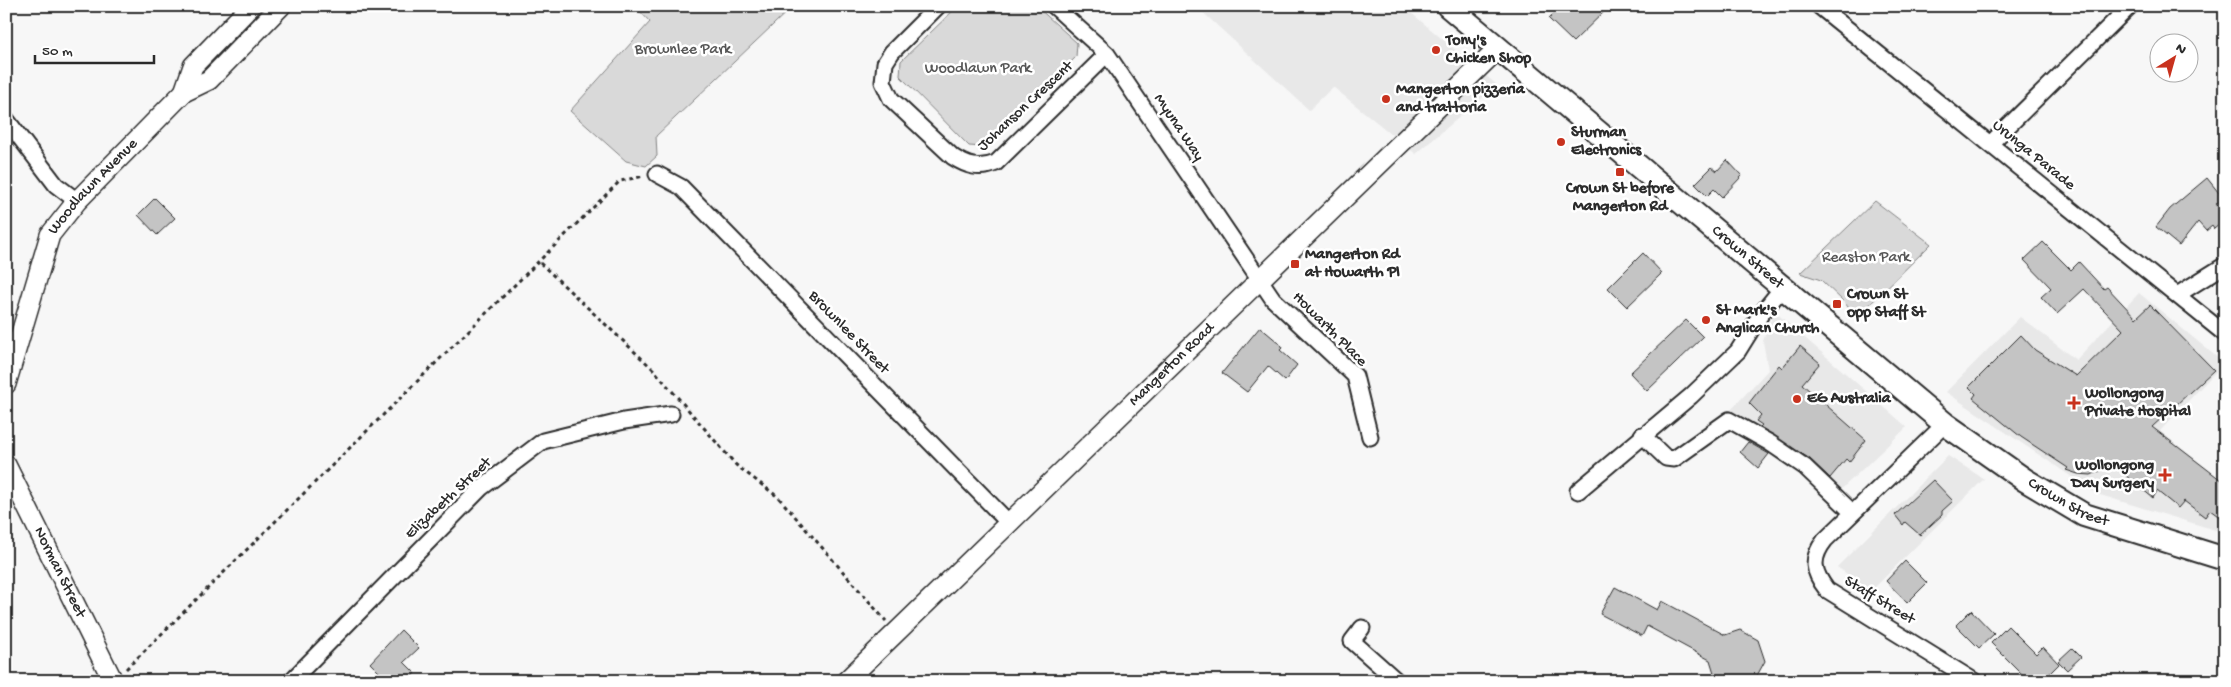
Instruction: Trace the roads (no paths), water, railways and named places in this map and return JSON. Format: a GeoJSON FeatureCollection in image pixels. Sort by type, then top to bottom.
{"type":"FeatureCollection","features":[{"type":"Feature","properties":{"kind":"main road","name":"Crown Street"},"geometry":{"type":"LineString","coordinates":[[1448,6],[1945,424],[2032,485],[2084,515],[2225,559]]}},
{"type":"Feature","properties":{"kind":"street","name":"Woodlawn Avenue"},"geometry":{"type":"LineString","coordinates":[[184,92],[193,66],[251,6]]}},
{"type":"Feature","properties":{"kind":"street","name":"Woodlawn Avenue"},"geometry":{"type":"LineString","coordinates":[[6,384],[50,235],[77,200],[184,92],[209,80],[281,6]]}},
{"type":"Feature","properties":{"kind":"street","name":"Johanson Crescent"},"geometry":{"type":"LineString","coordinates":[[938,6],[892,52],[886,63],[884,82],[891,99],[953,157],[964,164],[986,167],[996,163],[1108,54]]}},
{"type":"Feature","properties":{"kind":"street","name":"Myuna Way"},"geometry":{"type":"LineString","coordinates":[[1054,6],[1108,54],[1261,281]]}},
{"type":"Feature","properties":{"kind":"street","name":"Urunga Parade"},"geometry":{"type":"LineString","coordinates":[[1819,6],[2225,334]]}},
{"type":"Feature","properties":{"kind":"street"},"geometry":{"type":"LineString","coordinates":[[1990,144],[2130,6]]}},
{"type":"Feature","properties":{"kind":"street","name":"Mangerton Road"},"geometry":{"type":"LineString","coordinates":[[846,681],[1261,281],[1498,48]]}},
{"type":"Feature","properties":{"kind":"street"},"geometry":{"type":"LineString","coordinates":[[6,119],[56,185],[77,200]]}},
{"type":"Feature","properties":{"kind":"street","name":"Brownlee Street"},"geometry":{"type":"LineString","coordinates":[[657,174],[681,187],[1009,523]]}},
{"type":"Feature","properties":{"kind":"street"},"geometry":{"type":"LineString","coordinates":[[2177,295],[2225,265]]}},
{"type":"Feature","properties":{"kind":"street","name":"Howarth Place"},"geometry":{"type":"LineString","coordinates":[[1261,281],[1273,299],[1355,376],[1370,437]]}},
{"type":"Feature","properties":{"kind":"street"},"geometry":{"type":"LineString","coordinates":[[1578,491],[1642,435],[1691,396],[1738,351],[1761,314],[1783,287]]}},
{"type":"Feature","properties":{"kind":"street","name":"Elizabeth Street"},"geometry":{"type":"LineString","coordinates":[[291,681],[481,488],[543,441],[624,422],[671,414]]}},
{"type":"Feature","properties":{"kind":"street"},"geometry":{"type":"LineString","coordinates":[[1642,435],[1666,458],[1674,459],[1729,420],[1770,443],[1805,468],[1853,513]]}},
{"type":"Feature","properties":{"kind":"street","name":"Staff Street"},"geometry":{"type":"LineString","coordinates":[[1945,424],[1818,548],[1815,556],[1816,577],[1827,590],[1974,681]]}},
{"type":"Feature","properties":{"kind":"street","name":"Norman Street"},"geometry":{"type":"LineString","coordinates":[[6,465],[117,677]]}},
{"type":"Feature","properties":{"kind":"street"},"geometry":{"type":"LineString","coordinates":[[1362,628],[1352,641],[1397,681]]}},
{"type":"Feature","properties":{"kind":"place","name":"Tony's Chicken Shop"},"geometry":{"type":"Point","coordinates":[1436,50]}},
{"type":"Feature","properties":{"kind":"place","name":"Mangerton pizzeria and trattoria"},"geometry":{"type":"Point","coordinates":[1386,99]}},
{"type":"Feature","properties":{"kind":"place","name":"Sturman Electronics"},"geometry":{"type":"Point","coordinates":[1561,142]}},
{"type":"Feature","properties":{"kind":"place","name":"Crown St before Mangerton Rd"},"geometry":{"type":"Point","coordinates":[1620,172]}},
{"type":"Feature","properties":{"kind":"place","name":"Mangerton Rd at Howarth Pl"},"geometry":{"type":"Point","coordinates":[1295,264]}},
{"type":"Feature","properties":{"kind":"place","name":"Crown St opp Staff St"},"geometry":{"type":"Point","coordinates":[1837,304]}},
{"type":"Feature","properties":{"kind":"place","name":"St Mark's Anglican Church"},"geometry":{"type":"Point","coordinates":[1706,320]}},
{"type":"Feature","properties":{"kind":"place","name":"EG Australia"},"geometry":{"type":"Point","coordinates":[1797,399]}},
{"type":"Feature","properties":{"kind":"place","name":"Wollongong Private Hospital"},"geometry":{"type":"Point","coordinates":[2074,403]}},
{"type":"Feature","properties":{"kind":"place","name":"Wollongong Day Surgery"},"geometry":{"type":"Point","coordinates":[2165,475]}},
{"type":"Feature","properties":{"kind":"park label","name":"Brownlee Park"},"geometry":{"type":"Point","coordinates":[683,50]}},
{"type":"Feature","properties":{"kind":"park label","name":"Woodlawn Park"},"geometry":{"type":"Point","coordinates":[978,69]}},
{"type":"Feature","properties":{"kind":"park label","name":"Reaston Park"},"geometry":{"type":"Point","coordinates":[1866,258]}}]}
